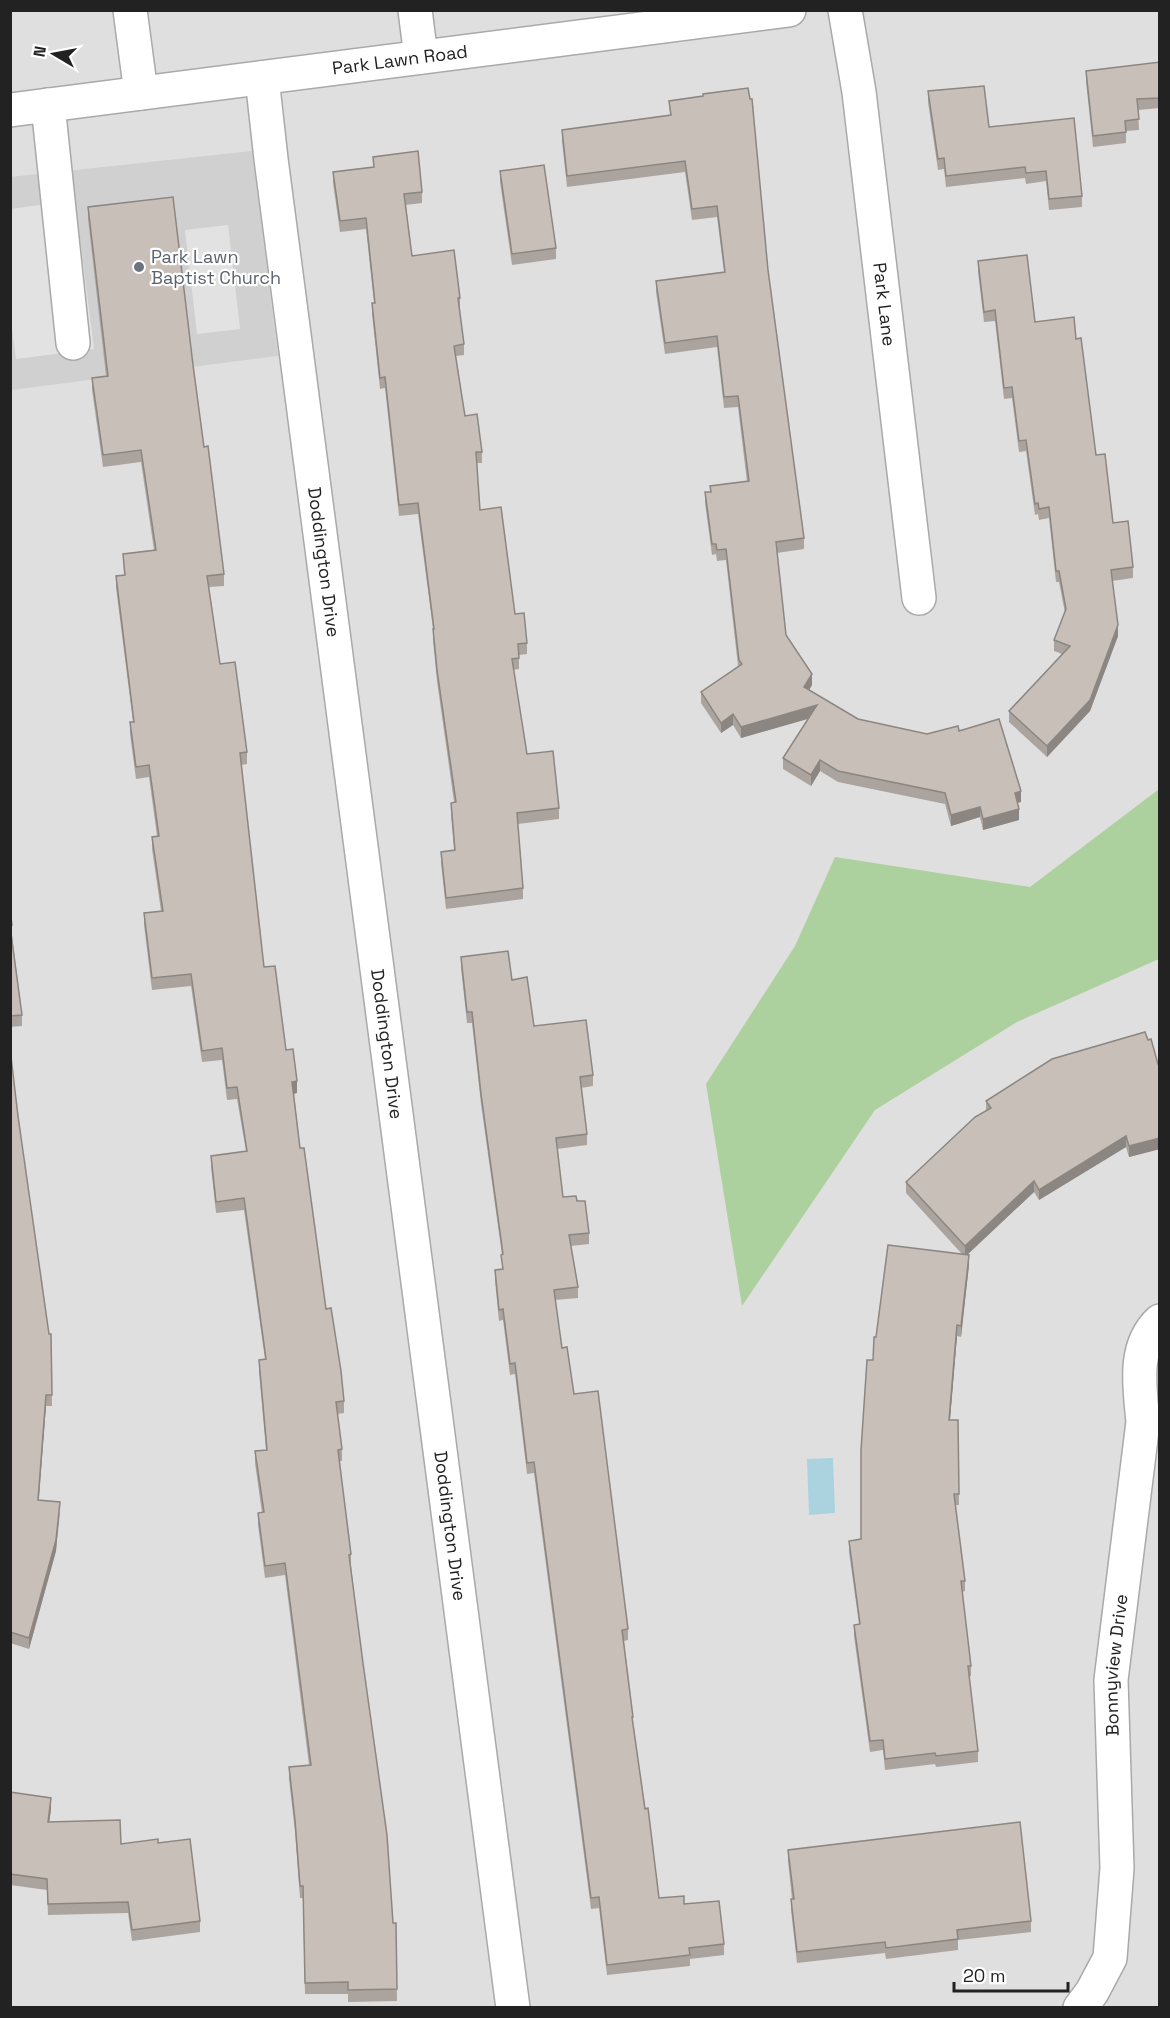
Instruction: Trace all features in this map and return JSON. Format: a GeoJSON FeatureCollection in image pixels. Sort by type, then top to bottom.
{"type":"FeatureCollection","features":[{"type":"Feature","properties":{"kind":"street"},"geometry":{"type":"LineString","coordinates":[[130,10],[141,93]]}},
{"type":"Feature","properties":{"kind":"street"},"geometry":{"type":"LineString","coordinates":[[415,10],[421,57]]}},
{"type":"Feature","properties":{"kind":"street","name":"Park Lawn Road"},"geometry":{"type":"LineString","coordinates":[[10,110],[789,10]]}},
{"type":"Feature","properties":{"kind":"street","name":"Park Lane"},"geometry":{"type":"LineString","coordinates":[[845,10],[859,92],[919,598]]}},
{"type":"Feature","properties":{"kind":"street","name":"Doddington Drive"},"geometry":{"type":"LineString","coordinates":[[262,78],[270,159],[513,2007]]}},
{"type":"Feature","properties":{"kind":"street"},"geometry":{"type":"LineString","coordinates":[[48,105],[74,343]]}},
{"type":"Feature","properties":{"kind":"street","name":"Bonnyview Drive"},"geometry":{"type":"LineString","coordinates":[[1080,2007],[1092,1992],[1110,1958],[1117,1868],[1111,1680],[1143,1422],[1139,1381],[1140,1360],[1146,1341],[1160,1321]]}},
{"type":"Feature","properties":{"kind":"shaded area"},"geometry":{"type":"Polygon","coordinates":[[[11,11],[1159,11],[1159,2007],[11,2008],[11,11]]]}},
{"type":"Feature","properties":{"kind":"shaded area","name":"Park Lawn Baptist Church"},"geometry":{"type":"Polygon","coordinates":[[[252,151],[278,356],[11,390],[10,177],[252,151]]]}},
{"type":"Feature","properties":{"kind":"shaded area"},"geometry":{"type":"Polygon","coordinates":[[[75,200],[94,349],[16,359],[10,313],[10,209],[75,200]]]}},
{"type":"Feature","properties":{"kind":"shaded area"},"geometry":{"type":"Polygon","coordinates":[[[228,225],[240,329],[197,334],[185,230],[228,225]]]}},
{"type":"Feature","properties":{"kind":"green space"},"geometry":{"type":"Polygon","coordinates":[[[1159,789],[1159,959],[1017,1022],[875,1110],[742,1306],[706,1084],[795,946],[835,857],[1030,887],[1159,789]]]}},
{"type":"Feature","properties":{"kind":"water"},"geometry":{"type":"Polygon","coordinates":[[[833,1458],[835,1513],[809,1515],[807,1459],[833,1458]]]}},
{"type":"Feature","properties":{"kind":"building"},"geometry":{"type":"Polygon","coordinates":[[[1160,62],[1160,98],[1137,99],[1139,119],[1125,121],[1126,132],[1093,136],[1086,71],[1160,62]]]}},
{"type":"Feature","properties":{"kind":"building"},"geometry":{"type":"Polygon","coordinates":[[[984,86],[989,127],[1074,118],[1082,196],[1049,199],[1046,171],[1026,173],[1025,167],[946,176],[944,158],[938,159],[928,91],[984,86]]]}},
{"type":"Feature","properties":{"kind":"building"},"geometry":{"type":"Polygon","coordinates":[[[748,88],[750,99],[752,99],[768,270],[804,538],[776,542],[786,635],[812,674],[804,687],[858,719],[927,734],[958,726],[959,731],[999,719],[1021,791],[1015,793],[1019,809],[983,819],[980,807],[951,815],[945,793],[838,771],[820,760],[811,775],[783,758],[817,705],[741,727],[733,714],[721,723],[701,692],[742,664],[739,660],[726,549],[717,550],[716,544],[712,544],[705,492],[711,492],[710,486],[749,481],[738,396],[724,397],[717,336],[665,343],[656,281],[725,272],[717,206],[692,209],[685,161],[567,176],[562,130],[671,115],[669,101],[748,88]]]}},
{"type":"Feature","properties":{"kind":"building"},"geometry":{"type":"Polygon","coordinates":[[[418,151],[422,192],[404,194],[412,256],[454,250],[464,344],[454,346],[465,416],[477,414],[482,452],[476,452],[480,510],[501,507],[515,614],[524,613],[527,643],[518,644],[519,658],[512,659],[527,754],[553,751],[559,808],[517,813],[523,888],[446,898],[441,852],[455,850],[451,803],[456,802],[437,670],[418,503],[399,505],[385,377],[380,378],[366,218],[340,221],[333,172],[374,167],[373,157],[418,151]]]}},
{"type":"Feature","properties":{"kind":"building"},"geometry":{"type":"Polygon","coordinates":[[[544,165],[556,248],[512,254],[500,171],[544,165]]]}},
{"type":"Feature","properties":{"kind":"building"},"geometry":{"type":"Polygon","coordinates":[[[173,197],[204,447],[208,446],[224,574],[207,576],[220,664],[235,662],[247,752],[240,753],[264,967],[275,966],[286,1050],[293,1049],[297,1081],[292,1082],[300,1148],[304,1148],[326,1309],[331,1308],[341,1371],[344,1401],[336,1402],[342,1449],[338,1450],[351,1554],[349,1555],[387,1835],[393,1923],[396,1923],[397,1989],[348,1990],[348,1982],[305,1983],[303,1886],[300,1886],[289,1767],[311,1765],[285,1563],[265,1566],[258,1513],[264,1512],[255,1451],[267,1450],[259,1360],[266,1359],[244,1198],[216,1202],[211,1156],[247,1151],[237,1087],[227,1088],[222,1048],[202,1051],[191,974],[152,978],[144,913],[163,911],[152,837],[159,836],[149,765],[136,767],[130,722],[134,722],[116,576],[125,575],[123,554],[156,550],[141,450],[103,455],[92,378],[108,376],[88,207],[173,197]]]}},
{"type":"Feature","properties":{"kind":"building"},"geometry":{"type":"Polygon","coordinates":[[[1027,255],[1035,322],[1074,317],[1076,339],[1081,338],[1096,455],[1105,454],[1113,523],[1128,521],[1133,567],[1111,570],[1118,625],[1090,700],[1047,746],[1009,711],[1070,646],[1054,640],[1066,609],[1059,571],[1056,571],[1049,507],[1039,509],[1038,503],[1035,504],[1026,440],[1019,441],[1012,387],[1004,388],[995,310],[984,312],[978,261],[1027,255]]]}},
{"type":"Feature","properties":{"kind":"building"},"geometry":{"type":"Polygon","coordinates":[[[10,926],[22,1015],[10,1016],[10,926]]]}},
{"type":"Feature","properties":{"kind":"building"},"geometry":{"type":"Polygon","coordinates":[[[508,951],[512,980],[527,977],[534,1026],[586,1020],[593,1075],[580,1077],[587,1134],[556,1138],[563,1197],[576,1196],[577,1201],[585,1201],[589,1233],[569,1235],[578,1287],[554,1290],[562,1348],[567,1347],[574,1394],[598,1391],[628,1629],[622,1630],[632,1717],[645,1809],[648,1808],[659,1898],[684,1896],[684,1904],[719,1901],[724,1944],[689,1948],[690,1955],[607,1965],[599,1897],[591,1898],[534,1462],[527,1463],[515,1363],[510,1364],[503,1309],[499,1310],[495,1270],[503,1269],[501,1255],[503,1254],[472,1012],[467,1012],[461,957],[508,951]]]}},
{"type":"Feature","properties":{"kind":"building"},"geometry":{"type":"Polygon","coordinates":[[[1145,1032],[1148,1040],[1151,1039],[1158,1064],[1160,1063],[1160,1138],[1129,1146],[1126,1136],[1039,1190],[1034,1181],[965,1246],[906,1182],[975,1117],[991,1108],[986,1101],[1052,1059],[1145,1032]]]}},
{"type":"Feature","properties":{"kind":"building"},"geometry":{"type":"Polygon","coordinates":[[[10,1048],[49,1334],[51,1334],[52,1395],[46,1395],[38,1500],[60,1502],[56,1540],[29,1638],[10,1632],[10,1048]]]}},
{"type":"Feature","properties":{"kind":"building"},"geometry":{"type":"Polygon","coordinates":[[[888,1245],[969,1255],[961,1326],[957,1325],[949,1420],[958,1420],[959,1494],[954,1494],[965,1581],[961,1581],[978,1751],[885,1759],[883,1740],[870,1741],[854,1625],[860,1624],[849,1541],[861,1539],[861,1450],[867,1360],[873,1360],[874,1337],[876,1337],[888,1245]]]}},
{"type":"Feature","properties":{"kind":"building"},"geometry":{"type":"Polygon","coordinates":[[[10,1792],[51,1798],[48,1822],[120,1820],[121,1844],[158,1839],[158,1843],[190,1839],[200,1921],[132,1930],[128,1902],[48,1904],[47,1879],[10,1874],[10,1792]]]}},
{"type":"Feature","properties":{"kind":"building"},"geometry":{"type":"Polygon","coordinates":[[[1020,1822],[1031,1921],[957,1930],[958,1939],[886,1948],[885,1942],[797,1952],[788,1850],[1020,1822]]]}},
{"type":"Feature","properties":{"kind":"place","name":"Park Lawn Baptist Church"},"geometry":{"type":"Point","coordinates":[139,267]}}]}
